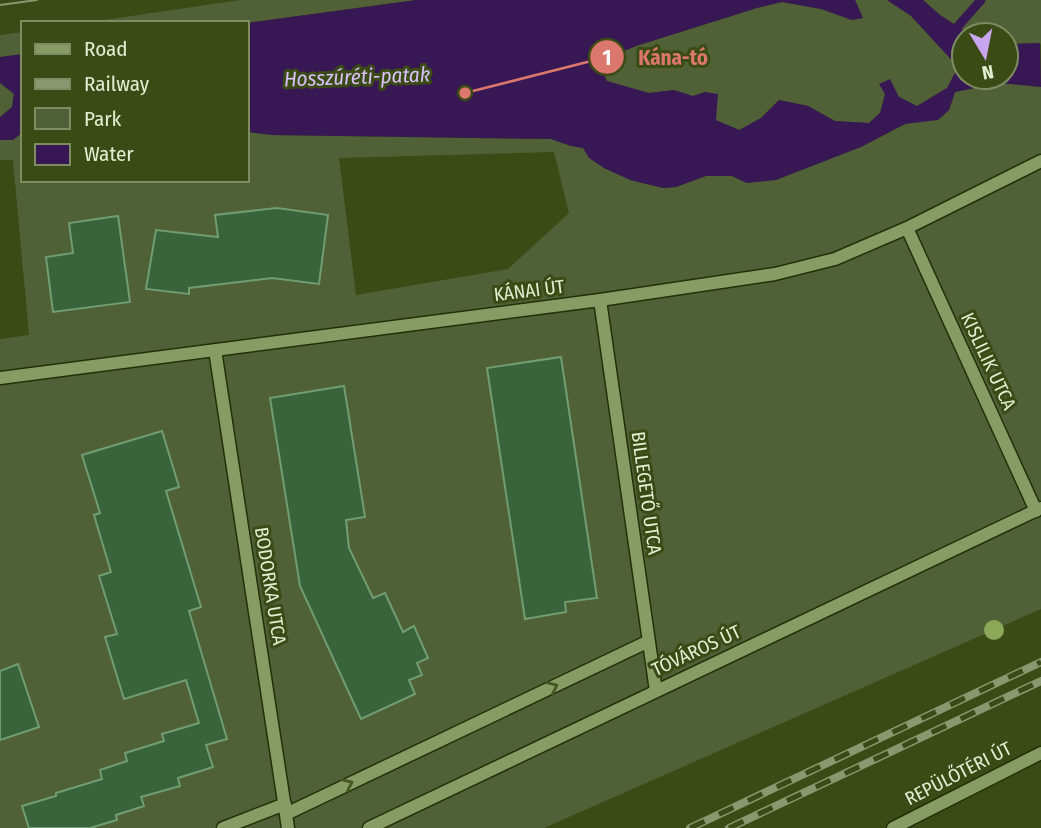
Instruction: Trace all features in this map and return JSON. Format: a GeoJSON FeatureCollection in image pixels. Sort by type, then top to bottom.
{"type":"FeatureCollection","features":[{"type":"Feature","properties":{"kind":"street","name":"KÁNAI ÚT"},"geometry":{"type":"LineString","coordinates":[[0,378],[600,300],[775,274],[835,259],[907,228],[1041,160]]}},
{"type":"Feature","properties":{"kind":"street","name":"KISLILIK UTCA"},"geometry":{"type":"LineString","coordinates":[[907,228],[1038,509]]}},
{"type":"Feature","properties":{"kind":"street","name":"BILLEGETŐ UTCA"},"geometry":{"type":"LineString","coordinates":[[600,300],[656,691]]}},
{"type":"Feature","properties":{"kind":"street","name":"BODORKA UTCA"},"geometry":{"type":"LineString","coordinates":[[215,351],[288,828]]}},
{"type":"Feature","properties":{"kind":"street","name":"TÓVÁROS ÚT"},"geometry":{"type":"LineString","coordinates":[[369,828],[1038,509]]}},
{"type":"Feature","properties":{"kind":"street"},"geometry":{"type":"LineString","coordinates":[[223,828],[285,809],[649,641]]}},
{"type":"Feature","properties":{"kind":"street","name":"REPÜLŐTÉRI ÚT"},"geometry":{"type":"LineString","coordinates":[[893,828],[1041,753]]}},
{"type":"Feature","properties":{"kind":"green space"},"geometry":{"type":"Polygon","coordinates":[[[240,0],[416,0],[248,23],[98,21],[240,0]]]}},
{"type":"Feature","properties":{"kind":"green space"},"geometry":{"type":"Polygon","coordinates":[[[855,0],[887,0],[911,16],[950,57],[950,83],[947,88],[917,106],[880,85],[885,94],[880,113],[869,123],[835,121],[808,106],[779,100],[761,118],[740,130],[716,121],[705,92],[693,96],[674,90],[649,93],[607,81],[598,62],[636,46],[782,2],[821,9],[852,20],[863,18],[855,0]]]}},
{"type":"Feature","properties":{"kind":"green space"},"geometry":{"type":"Polygon","coordinates":[[[923,0],[1041,0],[1041,45],[1020,44],[1020,21],[950,21],[923,0]]]}},
{"type":"Feature","properties":{"kind":"green space"},"geometry":{"type":"Polygon","coordinates":[[[21,32],[21,54],[0,57],[0,35],[21,32]]]}},
{"type":"Feature","properties":{"kind":"green space"},"geometry":{"type":"Polygon","coordinates":[[[0,83],[14,93],[12,107],[0,117],[0,83]]]}},
{"type":"Feature","properties":{"kind":"green space"},"geometry":{"type":"Polygon","coordinates":[[[1020,85],[1041,87],[1041,609],[544,828],[0,828],[0,339],[29,335],[13,160],[0,160],[0,140],[13,140],[21,134],[21,182],[248,182],[248,132],[272,135],[551,139],[583,148],[604,168],[663,188],[676,187],[706,176],[732,176],[747,183],[861,147],[905,124],[949,110],[955,92],[1020,91],[1020,85]],[[554,152],[339,158],[356,295],[508,269],[569,213],[554,152]]]}},
{"type":"Feature","properties":{"kind":"water","name":"Hosszúréti-patak"},"geometry":{"type":"Polygon","coordinates":[[[416,0],[855,0],[863,18],[852,20],[821,9],[782,2],[636,46],[598,62],[607,81],[649,93],[674,90],[693,96],[705,92],[718,94],[716,120],[739,130],[761,118],[779,100],[808,106],[835,121],[869,123],[880,113],[885,94],[879,84],[890,79],[899,97],[917,106],[947,88],[950,82],[950,91],[960,91],[955,92],[949,110],[938,120],[905,124],[861,147],[776,180],[747,183],[732,176],[706,176],[676,187],[663,188],[630,180],[589,158],[583,148],[551,139],[272,135],[248,132],[248,23],[416,0]]]}},
{"type":"Feature","properties":{"kind":"water"},"geometry":{"type":"Polygon","coordinates":[[[887,0],[923,0],[950,21],[950,58],[911,16],[887,0]]]}},
{"type":"Feature","properties":{"kind":"water"},"geometry":{"type":"Polygon","coordinates":[[[1040,43],[1041,87],[1020,85],[1020,44],[1040,43]]]}},
{"type":"Feature","properties":{"kind":"water"},"geometry":{"type":"Polygon","coordinates":[[[21,54],[21,134],[13,140],[0,140],[0,117],[12,107],[14,94],[0,83],[0,57],[21,54]]]}},
{"type":"Feature","properties":{"kind":"building"},"geometry":{"type":"Polygon","coordinates":[[[277,208],[328,215],[319,284],[272,278],[189,288],[189,294],[146,289],[156,230],[218,237],[215,215],[277,208]]]}},
{"type":"Feature","properties":{"kind":"building"},"geometry":{"type":"Polygon","coordinates":[[[118,216],[130,302],[53,312],[46,257],[73,253],[69,223],[118,216]]]}},
{"type":"Feature","properties":{"kind":"building"},"geometry":{"type":"Polygon","coordinates":[[[561,357],[597,598],[565,602],[566,612],[525,619],[487,368],[561,357]]]}},
{"type":"Feature","properties":{"kind":"building"},"geometry":{"type":"Polygon","coordinates":[[[344,386],[365,517],[346,520],[349,548],[373,598],[385,593],[403,632],[414,626],[428,658],[417,663],[422,675],[409,680],[415,694],[361,719],[300,586],[270,398],[344,386]]]}},
{"type":"Feature","properties":{"kind":"building"},"geometry":{"type":"Polygon","coordinates":[[[162,431],[179,487],[166,491],[201,607],[189,611],[227,739],[206,745],[213,767],[178,778],[180,786],[141,797],[144,806],[116,815],[117,820],[90,828],[29,828],[22,806],[102,779],[100,770],[127,761],[125,753],[164,741],[162,734],[199,723],[186,680],[124,699],[105,637],[117,634],[99,576],[111,572],[94,515],[100,513],[82,455],[162,431]]]}},
{"type":"Feature","properties":{"kind":"building"},"geometry":{"type":"Polygon","coordinates":[[[18,664],[39,727],[0,740],[0,671],[18,664]]]}},
{"type":"Feature","properties":{"kind":"waterway"},"geometry":{"type":"LineString","coordinates":[[963,21],[981,0]]}},
{"type":"Feature","properties":{"kind":"tram line"},"geometry":{"type":"LineString","coordinates":[[0,5],[37,0]]}},
{"type":"Feature","properties":{"kind":"railway"},"geometry":{"type":"LineString","coordinates":[[690,828],[1041,662]]}},
{"type":"Feature","properties":{"kind":"railway"},"geometry":{"type":"LineString","coordinates":[[729,828],[1041,681]]}},
{"type":"Feature","properties":{"kind":"place","name":"Kána-tó"},"geometry":{"type":"Point","coordinates":[465,93]}}]}
